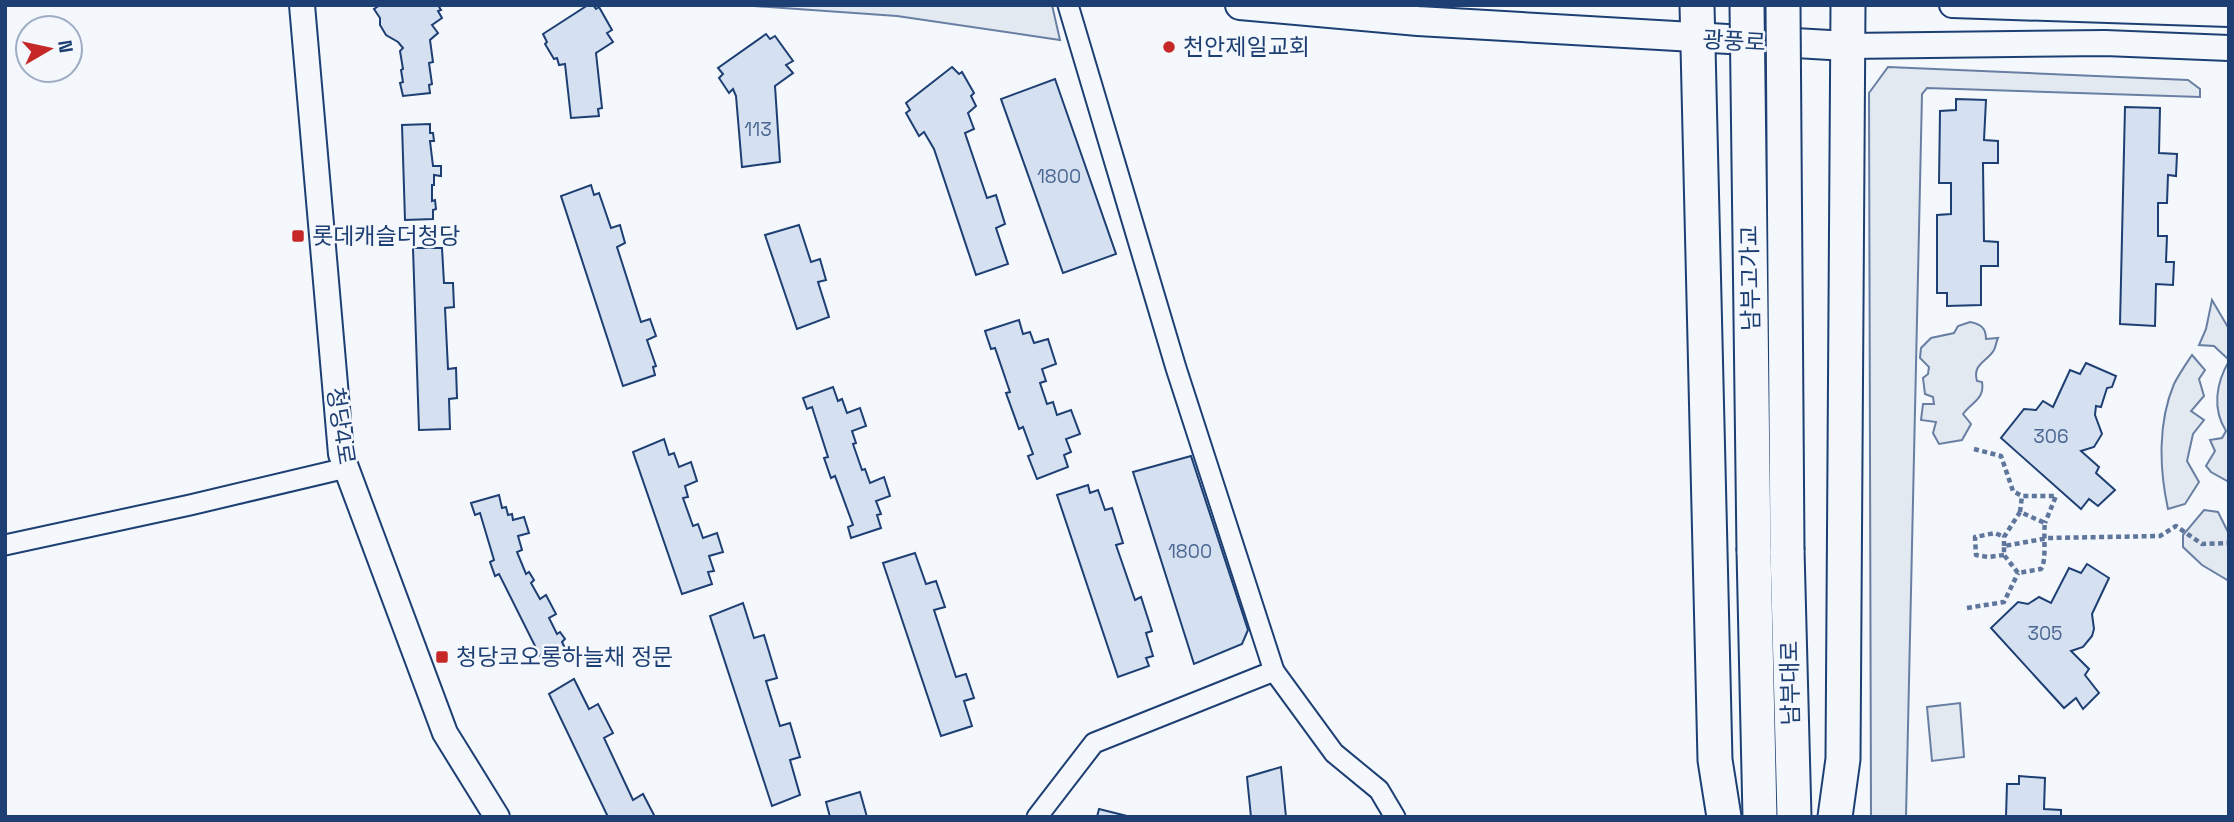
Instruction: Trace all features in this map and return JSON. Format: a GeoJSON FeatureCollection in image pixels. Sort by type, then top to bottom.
{"type":"FeatureCollection","features":[{"type":"Feature","properties":{"kind":"highway"},"geometry":{"type":"LineString","coordinates":[[1697,5],[1715,760],[1724,817]]}},
{"type":"Feature","properties":{"kind":"highway","name":"남부고가교"},"geometry":{"type":"LineString","coordinates":[[1747,5],[1754,551]]}},
{"type":"Feature","properties":{"kind":"highway","name":"남부고가교"},"geometry":{"type":"LineString","coordinates":[[1783,5],[1787,550]]}},
{"type":"Feature","properties":{"kind":"highway"},"geometry":{"type":"LineString","coordinates":[[1835,817],[1843,759],[1848,5]]}},
{"type":"Feature","properties":{"kind":"highway","name":"남부대로"},"geometry":{"type":"LineString","coordinates":[[1787,550],[1794,817]]}},
{"type":"Feature","properties":{"kind":"highway","name":"남부대로"},"geometry":{"type":"LineString","coordinates":[[1754,551],[1760,817]]}},
{"type":"Feature","properties":{"kind":"main road","name":"광풍로"},"geometry":{"type":"LineString","coordinates":[[1240,5],[1698,39],[1847,46]]}},
{"type":"Feature","properties":{"kind":"street","name":"청당4로"},"geometry":{"type":"LineString","coordinates":[[302,5],[341,454],[445,733],[497,817]]}},
{"type":"Feature","properties":{"kind":"street"},"geometry":{"type":"LineString","coordinates":[[1068,5],[1172,355],[1274,671],[1334,754],[1379,790],[1395,817]]}},
{"type":"Feature","properties":{"kind":"street"},"geometry":{"type":"LineString","coordinates":[[1952,5],[2113,8],[2229,14]]}},
{"type":"Feature","properties":{"kind":"street","name":"광풍로"},"geometry":{"type":"LineString","coordinates":[[1847,46],[2105,43],[2229,48]]}},
{"type":"Feature","properties":{"kind":"street"},"geometry":{"type":"LineString","coordinates":[[5,545],[346,468]]}},
{"type":"Feature","properties":{"kind":"street"},"geometry":{"type":"LineString","coordinates":[[1037,817],[1094,743],[1274,671]]}},
{"type":"Feature","properties":{"kind":"path"},"geometry":{"type":"LineString","coordinates":[[1974,449],[2001,456],[2013,491],[2022,496],[2056,496],[2045,523],[2045,564],[2041,569],[2018,573]]}},
{"type":"Feature","properties":{"kind":"path"},"geometry":{"type":"LineString","coordinates":[[2018,573],[2004,555],[2004,537],[2020,513],[2022,496]]}},
{"type":"Feature","properties":{"kind":"path"},"geometry":{"type":"LineString","coordinates":[[2020,513],[2045,523]]}},
{"type":"Feature","properties":{"kind":"path"},"geometry":{"type":"LineString","coordinates":[[2004,546],[2043,539],[2160,536],[2176,526],[2202,544],[2227,543]]}},
{"type":"Feature","properties":{"kind":"path"},"geometry":{"type":"LineString","coordinates":[[2004,537],[1995,533],[1975,537],[1976,555],[2004,555]]}},
{"type":"Feature","properties":{"kind":"path"},"geometry":{"type":"LineString","coordinates":[[1967,608],[2004,602],[2018,573]]}},
{"type":"Feature","properties":{"kind":"shaded area"},"geometry":{"type":"Polygon","coordinates":[[[740,5],[1052,5],[1060,40],[897,16],[740,5]]]}},
{"type":"Feature","properties":{"kind":"shaded area"},"geometry":{"type":"Polygon","coordinates":[[[1888,67],[2188,80],[2200,89],[2200,97],[1927,88],[1922,94],[1906,817],[1871,817],[1869,93],[1888,67]]]}},
{"type":"Feature","properties":{"kind":"shaded area"},"geometry":{"type":"Polygon","coordinates":[[[2212,300],[2229,329],[2229,360],[2214,346],[2199,345],[2206,329],[2212,300]]]}},
{"type":"Feature","properties":{"kind":"shaded area"},"geometry":{"type":"Polygon","coordinates":[[[1970,322],[1982,327],[1986,339],[1998,338],[1994,350],[1977,371],[1977,381],[1982,382],[1982,392],[1963,414],[1971,424],[1962,440],[1939,444],[1933,433],[1936,422],[1921,420],[1923,404],[1934,404],[1933,397],[1925,394],[1923,378],[1928,374],[1929,367],[1920,358],[1921,348],[1931,338],[1954,333],[1958,326],[1970,322]]]}},
{"type":"Feature","properties":{"kind":"shaded area"},"geometry":{"type":"Polygon","coordinates":[[[2192,355],[2205,370],[2199,379],[2204,396],[2191,411],[2204,420],[2193,434],[2187,461],[2199,482],[2185,504],[2168,509],[2162,461],[2165,414],[2174,384],[2192,355]]]}},
{"type":"Feature","properties":{"kind":"shaded area"},"geometry":{"type":"Polygon","coordinates":[[[2229,361],[2229,482],[2206,466],[2215,451],[2210,440],[2222,438],[2226,431],[2219,414],[2217,396],[2229,361]]]}},
{"type":"Feature","properties":{"kind":"shaded area"},"geometry":{"type":"Polygon","coordinates":[[[2204,510],[2218,512],[2229,534],[2229,581],[2202,565],[2183,547],[2183,535],[2204,510]]]}},
{"type":"Feature","properties":{"kind":"shaded area"},"geometry":{"type":"Polygon","coordinates":[[[1960,703],[1964,757],[1932,761],[1927,707],[1960,703]]]}},
{"type":"Feature","properties":{"kind":"building"},"geometry":{"type":"Polygon","coordinates":[[[380,5],[438,5],[441,10],[438,11],[442,18],[432,25],[438,33],[430,40],[433,62],[429,63],[432,84],[429,85],[430,93],[403,96],[400,83],[403,82],[403,69],[400,51],[403,48],[386,35],[380,25],[380,18],[374,9],[380,5]]]}},
{"type":"Feature","properties":{"kind":"building"},"geometry":{"type":"Polygon","coordinates":[[[588,5],[593,5],[596,9],[599,7],[612,30],[607,33],[613,42],[596,53],[602,108],[598,109],[599,116],[571,118],[565,64],[559,65],[557,58],[554,59],[545,44],[547,42],[543,34],[588,5]]]}},
{"type":"Feature","properties":{"kind":"building"},"geometry":{"type":"Polygon","coordinates":[[[766,34],[770,39],[775,36],[793,61],[786,65],[793,73],[775,86],[780,162],[742,167],[736,96],[733,89],[729,93],[719,78],[723,74],[718,68],[766,34]]]}},
{"type":"Feature","properties":{"kind":"building"},"geometry":{"type":"Polygon","coordinates":[[[952,67],[959,74],[962,72],[974,93],[971,96],[976,106],[968,113],[974,129],[965,133],[987,198],[996,195],[1005,224],[996,228],[1008,264],[976,275],[934,149],[924,132],[919,136],[906,113],[910,110],[906,103],[952,67]]]}},
{"type":"Feature","properties":{"kind":"building"},"geometry":{"type":"Polygon","coordinates":[[[1055,79],[1116,254],[1063,273],[1001,99],[1055,79]]]}},
{"type":"Feature","properties":{"kind":"building"},"geometry":{"type":"Polygon","coordinates":[[[1956,99],[1986,100],[1984,140],[1998,141],[1998,163],[1983,163],[1984,241],[1998,242],[1998,266],[1981,266],[1981,305],[1947,306],[1947,293],[1937,293],[1937,215],[1951,214],[1951,183],[1939,183],[1940,111],[1956,110],[1956,99]]]}},
{"type":"Feature","properties":{"kind":"building"},"geometry":{"type":"Polygon","coordinates":[[[2125,107],[2160,108],[2159,153],[2177,154],[2176,176],[2168,175],[2167,203],[2158,203],[2158,236],[2167,236],[2166,262],[2174,262],[2173,285],[2156,284],[2155,326],[2120,324],[2125,107]]]}},
{"type":"Feature","properties":{"kind":"building"},"geometry":{"type":"Polygon","coordinates":[[[430,124],[434,141],[430,141],[433,166],[441,166],[441,176],[434,175],[432,185],[432,201],[435,200],[436,209],[433,210],[433,219],[405,220],[402,125],[430,124]]]}},
{"type":"Feature","properties":{"kind":"building"},"geometry":{"type":"Polygon","coordinates":[[[591,185],[594,195],[599,193],[611,228],[620,225],[625,243],[617,247],[641,322],[650,319],[656,336],[647,340],[656,366],[653,367],[655,375],[623,386],[561,196],[591,185]]]}},
{"type":"Feature","properties":{"kind":"building"},"geometry":{"type":"Polygon","coordinates":[[[799,225],[811,262],[820,259],[826,280],[818,282],[829,317],[797,329],[765,235],[799,225]]]}},
{"type":"Feature","properties":{"kind":"building"},"geometry":{"type":"Polygon","coordinates":[[[413,248],[442,248],[444,283],[453,283],[454,307],[445,308],[448,369],[456,368],[457,398],[449,399],[450,429],[419,430],[413,248]]]}},
{"type":"Feature","properties":{"kind":"building"},"geometry":{"type":"Polygon","coordinates":[[[1019,320],[1023,334],[1030,332],[1034,343],[1048,339],[1056,364],[1042,369],[1046,381],[1040,383],[1047,404],[1053,402],[1057,415],[1071,410],[1080,434],[1066,439],[1071,452],[1064,455],[1068,467],[1037,479],[1028,456],[1033,454],[1023,427],[1019,429],[1006,393],[1010,392],[995,348],[991,349],[985,331],[1019,320]]]}},
{"type":"Feature","properties":{"kind":"building"},"geometry":{"type":"Polygon","coordinates":[[[2086,363],[2116,376],[2112,387],[2107,388],[2101,407],[2096,406],[2095,415],[2102,434],[2094,447],[2081,451],[2099,467],[2096,473],[2115,490],[2098,506],[2089,499],[2081,509],[2001,438],[2024,409],[2036,410],[2043,401],[2053,407],[2070,370],[2080,374],[2086,363]]]}},
{"type":"Feature","properties":{"kind":"building"},"geometry":{"type":"Polygon","coordinates":[[[833,387],[838,401],[842,399],[847,413],[860,408],[866,426],[852,431],[856,443],[853,444],[862,470],[865,469],[870,483],[884,477],[890,496],[876,501],[881,514],[877,515],[881,528],[851,538],[848,527],[853,525],[835,476],[831,478],[824,458],[828,457],[812,407],[807,409],[803,398],[833,387]]]}},
{"type":"Feature","properties":{"kind":"building"},"geometry":{"type":"Polygon","coordinates":[[[664,439],[669,455],[674,453],[679,467],[691,462],[697,481],[685,486],[688,497],[683,498],[693,526],[698,524],[703,538],[717,533],[723,552],[709,556],[714,571],[708,572],[712,584],[682,594],[633,452],[664,439]]]}},
{"type":"Feature","properties":{"kind":"building"},"geometry":{"type":"Polygon","coordinates":[[[1191,456],[1248,630],[1242,644],[1194,664],[1133,472],[1191,456]]]}},
{"type":"Feature","properties":{"kind":"building"},"geometry":{"type":"Polygon","coordinates":[[[1088,485],[1090,493],[1098,490],[1105,510],[1112,508],[1123,543],[1116,545],[1135,600],[1141,597],[1152,631],[1146,633],[1153,656],[1146,658],[1149,666],[1118,677],[1057,495],[1088,485]]]}},
{"type":"Feature","properties":{"kind":"building"},"geometry":{"type":"Polygon","coordinates":[[[499,495],[502,508],[506,507],[513,520],[524,517],[529,533],[518,536],[522,550],[517,552],[526,574],[529,572],[534,580],[531,583],[540,599],[546,595],[556,614],[549,618],[557,634],[560,632],[565,639],[562,642],[566,650],[543,662],[499,574],[495,576],[490,562],[494,560],[480,513],[475,515],[471,503],[499,495]]]}},
{"type":"Feature","properties":{"kind":"building"},"geometry":{"type":"Polygon","coordinates":[[[915,553],[926,584],[936,581],[945,607],[934,610],[956,677],[966,674],[974,698],[964,701],[972,726],[941,736],[883,563],[915,553]]]}},
{"type":"Feature","properties":{"kind":"building"},"geometry":{"type":"Polygon","coordinates":[[[2087,564],[2109,578],[2092,614],[2092,636],[2083,647],[2071,651],[2089,669],[2085,675],[2099,693],[2083,709],[2076,698],[2064,708],[1991,628],[2018,602],[2028,604],[2039,597],[2051,603],[2069,568],[2081,573],[2087,564]]]}},
{"type":"Feature","properties":{"kind":"building"},"geometry":{"type":"Polygon","coordinates":[[[743,603],[754,638],[764,635],[777,678],[766,681],[780,726],[790,723],[800,757],[790,760],[800,795],[772,806],[710,616],[743,603]]]}},
{"type":"Feature","properties":{"kind":"building"},"geometry":{"type":"Polygon","coordinates":[[[574,679],[589,709],[598,704],[613,733],[604,738],[633,800],[643,794],[655,817],[608,817],[549,694],[574,679]]]}},
{"type":"Feature","properties":{"kind":"building"},"geometry":{"type":"Polygon","coordinates":[[[1281,767],[1286,817],[1251,817],[1247,777],[1281,767]]]}},
{"type":"Feature","properties":{"kind":"building"},"geometry":{"type":"Polygon","coordinates":[[[2019,776],[2045,778],[2044,809],[2061,810],[2061,817],[2006,817],[2007,784],[2019,784],[2019,776]]]}},
{"type":"Feature","properties":{"kind":"building"},"geometry":{"type":"Polygon","coordinates":[[[860,792],[867,817],[830,817],[826,802],[860,792]]]}},
{"type":"Feature","properties":{"kind":"building"},"geometry":{"type":"Polygon","coordinates":[[[1099,809],[1131,817],[1097,817],[1099,809]]]}},
{"type":"Feature","properties":{"kind":"place","name":"천안제일교회"},"geometry":{"type":"Point","coordinates":[1169,47]}},
{"type":"Feature","properties":{"kind":"place","name":"롯데캐슬더청당"},"geometry":{"type":"Point","coordinates":[298,236]}},
{"type":"Feature","properties":{"kind":"place","name":"청당코오롱하늘채 정문"},"geometry":{"type":"Point","coordinates":[442,657]}}]}
